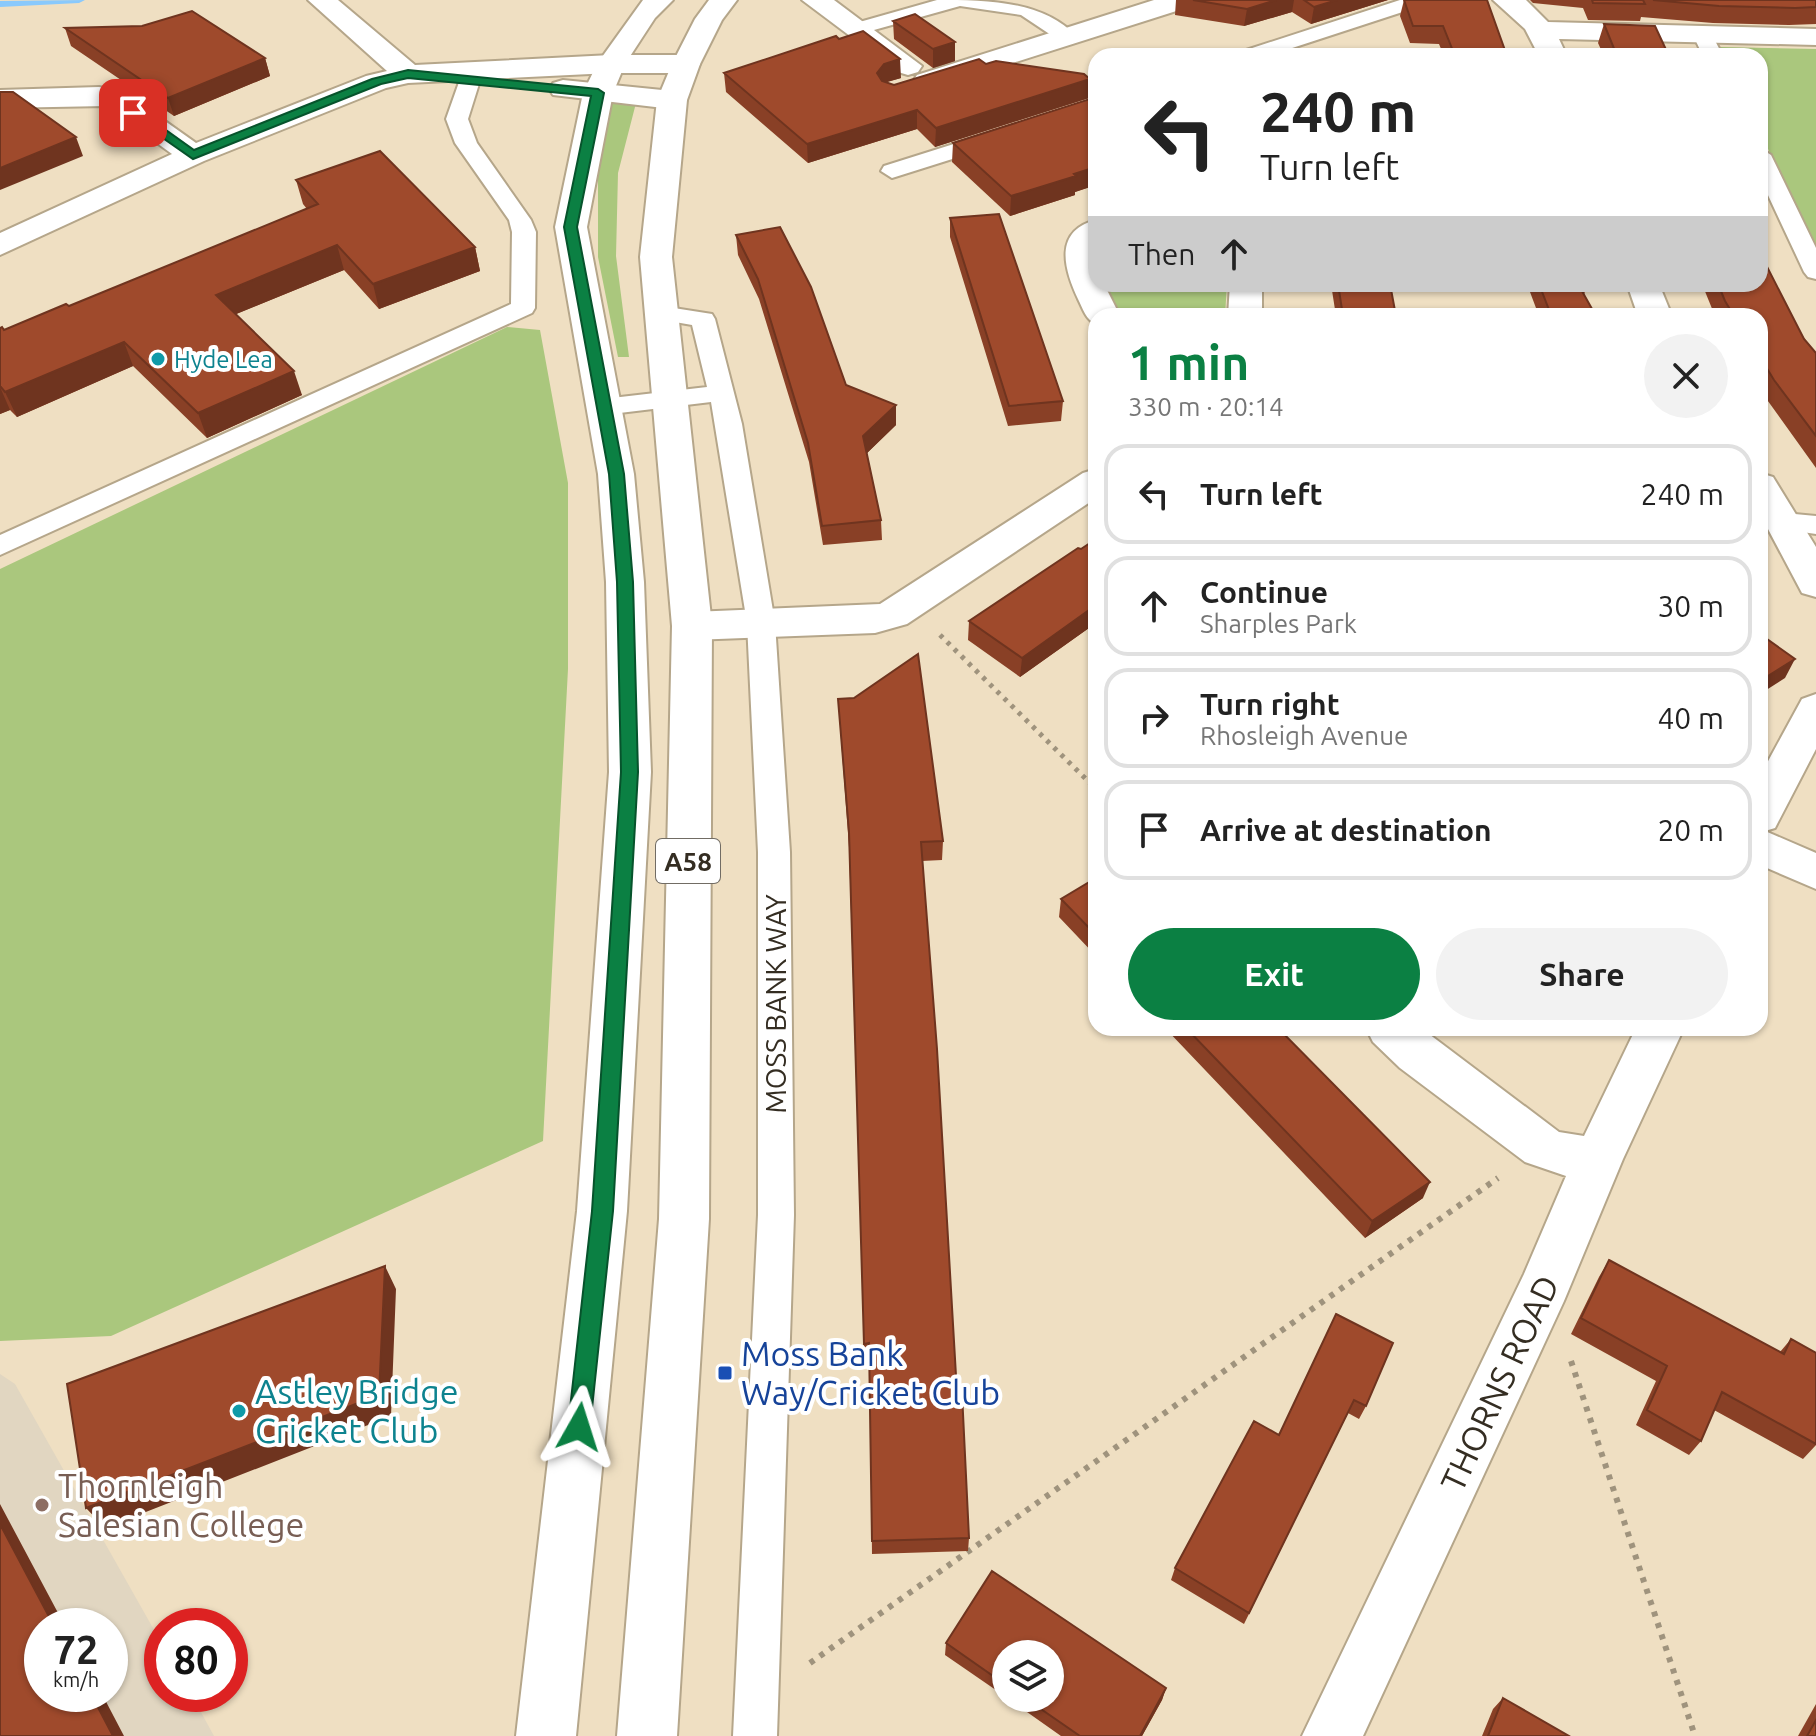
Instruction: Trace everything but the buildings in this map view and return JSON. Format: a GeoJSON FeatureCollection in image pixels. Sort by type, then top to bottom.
{"type":"FeatureCollection","features":[{"type":"Feature","properties":{"kind":"main road"},"geometry":{"type":"LineString","coordinates":[[322,0],[408,74]]}},
{"type":"Feature","properties":{"kind":"main road","name":"A58"},"geometry":{"type":"LineString","coordinates":[[546,1736],[602,1211],[630,772],[625,582],[616,474],[571,227],[604,78],[645,13],[659,0]]}},
{"type":"Feature","properties":{"kind":"main road","name":"A58"},"geometry":{"type":"LineString","coordinates":[[647,1736],[684,1219],[692,626],[656,257],[679,82],[709,19],[723,0]]}},
{"type":"Feature","properties":{"kind":"main road"},"geometry":{"type":"LineString","coordinates":[[816,0],[928,81]]}},
{"type":"Feature","properties":{"kind":"main road"},"geometry":{"type":"LineString","coordinates":[[895,92],[1182,0]]}},
{"type":"Feature","properties":{"kind":"main road"},"geometry":{"type":"LineString","coordinates":[[1507,0],[1528,13],[1542,30],[1550,48]]}},
{"type":"Feature","properties":{"kind":"main road"},"geometry":{"type":"LineString","coordinates":[[1542,30],[1708,46],[1816,37]]}},
{"type":"Feature","properties":{"kind":"main road"},"geometry":{"type":"LineString","coordinates":[[0,245],[193,155],[376,82],[408,74],[679,82]]}},
{"type":"Feature","properties":{"kind":"main road"},"geometry":{"type":"LineString","coordinates":[[0,99],[114,98],[193,155]]}},
{"type":"Feature","properties":{"kind":"main road"},"geometry":{"type":"LineString","coordinates":[[1088,236],[1081,242],[1078,256],[1088,280]]}},
{"type":"Feature","properties":{"kind":"main road"},"geometry":{"type":"LineString","coordinates":[[692,626],[875,619],[910,606],[1088,486]]}},
{"type":"Feature","properties":{"kind":"main road"},"geometry":{"type":"LineString","coordinates":[[1768,493],[1800,523],[1816,584]]}},
{"type":"Feature","properties":{"kind":"main road"},"geometry":{"type":"LineString","coordinates":[[1770,770],[1816,709]]}},
{"type":"Feature","properties":{"kind":"main road"},"geometry":{"type":"LineString","coordinates":[[1768,850],[1816,872]]}},
{"type":"Feature","properties":{"kind":"main road"},"geometry":{"type":"LineString","coordinates":[[1398,1036],[1417,1054],[1542,1147],[1560,1154],[1598,1159]]}},
{"type":"Feature","properties":{"kind":"main road","name":"THORNS ROAD"},"geometry":{"type":"LineString","coordinates":[[1332,1736],[1546,1284],[1598,1159],[1656,1036]]}},
{"type":"Feature","properties":{"kind":"lane"},"geometry":{"type":"LineString","coordinates":[[856,29],[960,0],[1027,10],[1067,37]]}},
{"type":"Feature","properties":{"kind":"lane"},"geometry":{"type":"LineString","coordinates":[[1272,48],[1420,0]]}},
{"type":"Feature","properties":{"kind":"lane"},"geometry":{"type":"LineString","coordinates":[[0,546],[523,308],[524,232],[520,220],[466,143],[457,119],[471,76]]}},
{"type":"Feature","properties":{"kind":"lane"},"geometry":{"type":"LineString","coordinates":[[892,171],[1023,129]]}},
{"type":"Feature","properties":{"kind":"lane"},"geometry":{"type":"LineString","coordinates":[[1768,172],[1816,272]]}},
{"type":"Feature","properties":{"kind":"lane","name":"MOSS BANK WAY"},"geometry":{"type":"LineString","coordinates":[[661,313],[703,319],[721,393],[761,623],[774,852],[776,1215],[755,1720]]}},
{"type":"Feature","properties":{"kind":"lane"},"geometry":{"type":"LineString","coordinates":[[603,407],[721,393]]}},
{"type":"Feature","properties":{"kind":"path"},"geometry":{"type":"LineString","coordinates":[[910,606],[1088,781]]}},
{"type":"Feature","properties":{"kind":"path"},"geometry":{"type":"LineString","coordinates":[[755,1720],[1542,1147]]}},
{"type":"Feature","properties":{"kind":"path"},"geometry":{"type":"LineString","coordinates":[[1546,1284],[1695,1736]]}},
{"type":"Feature","properties":{"kind":"shaded area","name":"Thornleigh Salesian College"},"geometry":{"type":"Polygon","coordinates":[[[0,1374],[15,1384],[144,1612],[144,1712],[201,1712],[214,1736],[0,1736],[0,1374]]]}},
{"type":"Feature","properties":{"kind":"green space"},"geometry":{"type":"Polygon","coordinates":[[[1768,48],[1816,49],[1816,250],[1768,149],[1768,48]]]}},
{"type":"Feature","properties":{"kind":"green space"},"geometry":{"type":"Polygon","coordinates":[[[609,101],[636,103],[618,173],[616,256],[629,357],[618,357],[598,257],[598,175],[609,101]]]}},
{"type":"Feature","properties":{"kind":"green space"},"geometry":{"type":"Polygon","coordinates":[[[1106,292],[1226,292],[1226,308],[1112,308],[1106,292]]]}},
{"type":"Feature","properties":{"kind":"green space"},"geometry":{"type":"Polygon","coordinates":[[[507,327],[540,330],[568,483],[568,669],[543,1141],[111,1336],[0,1341],[0,569],[507,327]]]}},
{"type":"Feature","properties":{"kind":"waterway"},"geometry":{"type":"LineString","coordinates":[[0,4],[79,0]]}},
{"type":"Feature","properties":{"kind":"place","name":"Hyde Lea"},"geometry":{"type":"Point","coordinates":[158,359]}},
{"type":"Feature","properties":{"kind":"place","name":"Moss Bank Way/Cricket Club"},"geometry":{"type":"Point","coordinates":[725,1373]}},
{"type":"Feature","properties":{"kind":"place","name":"Astley Bridge Cricket Club"},"geometry":{"type":"Point","coordinates":[239,1411]}},
{"type":"Feature","properties":{"kind":"place","name":"Thornleigh Salesian College"},"geometry":{"type":"Point","coordinates":[42,1505]}},
{"type":"Feature","properties":{"kind":"route"},"geometry":{"type":"LineString","coordinates":[[133,113],[193,155],[376,82],[408,74],[598,93],[571,227],[616,474],[625,582],[630,772],[602,1211],[579,1427]]}}]}
